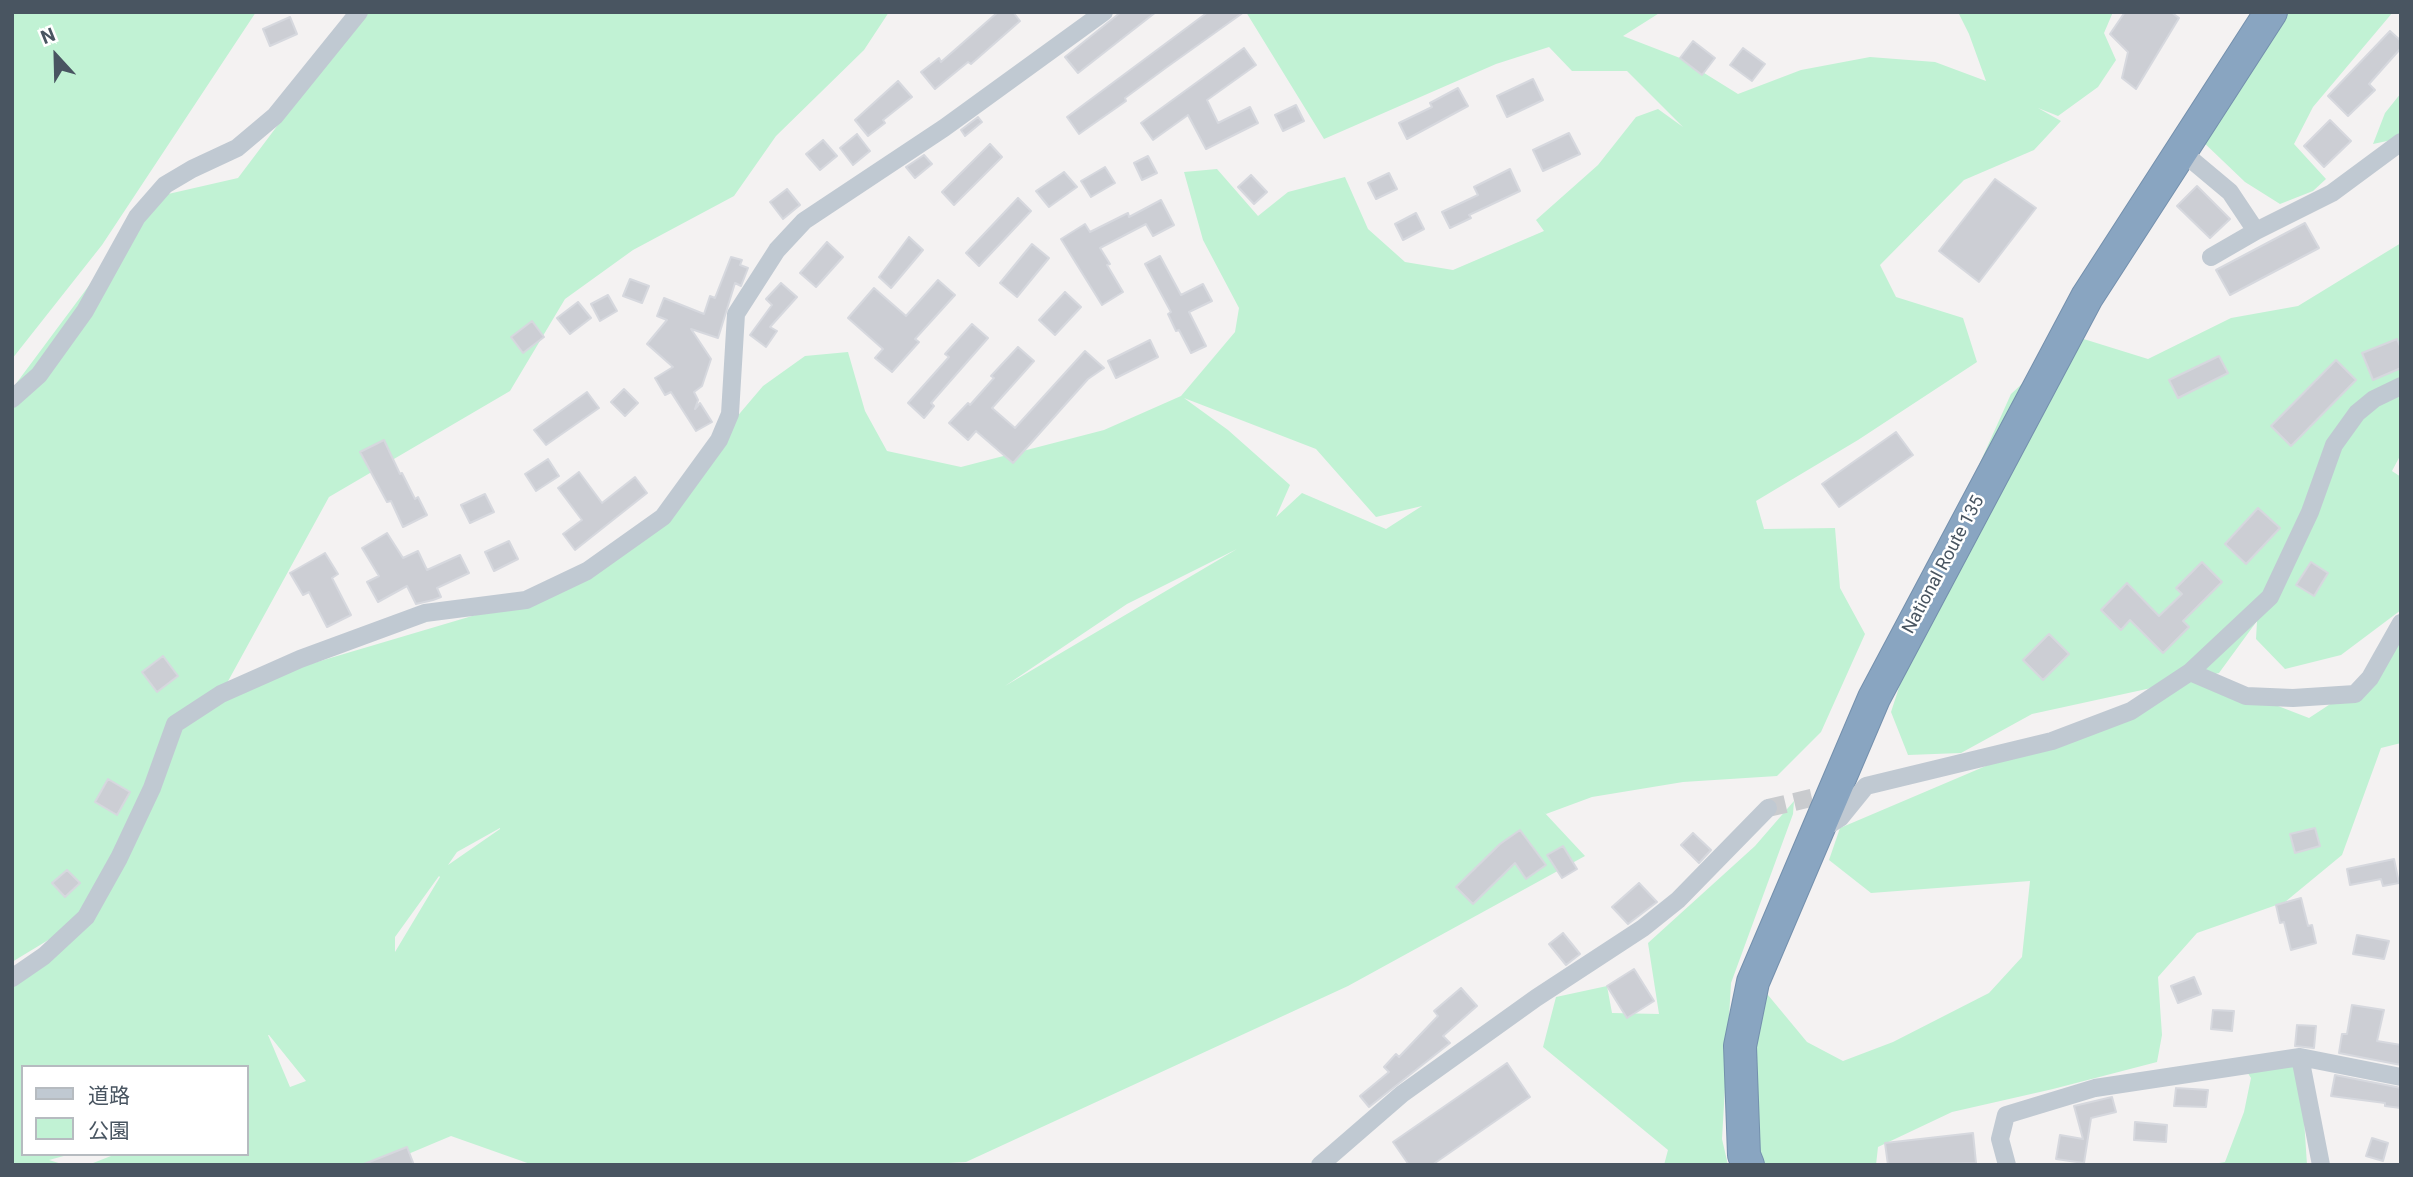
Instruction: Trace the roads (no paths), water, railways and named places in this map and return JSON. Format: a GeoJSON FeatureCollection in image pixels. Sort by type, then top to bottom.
{"type":"FeatureCollection","features":[{"type":"Feature","properties":{"kind":"highway","name":"National Route 135"},"geometry":{"type":"LineString","coordinates":[[1748,1165],[1745,1155],[1740,1046],[1753,982],[1874,698],[2080,309],[2271,12]]}},
{"type":"Feature","properties":{"kind":"street"},"geometry":{"type":"LineString","coordinates":[[12,399],[38,375],[85,312],[137,217],[165,185],[237,148],[275,116],[359,12]]}},
{"type":"Feature","properties":{"kind":"street"},"geometry":{"type":"LineString","coordinates":[[12,978],[44,956],[86,917],[119,858],[152,788],[175,724],[221,694],[299,659],[425,613],[526,600],[587,571],[663,517],[719,440],[730,414],[736,314],[777,250],[804,221],[944,128],[1104,12]]}},
{"type":"Feature","properties":{"kind":"street"},"geometry":{"type":"LineString","coordinates":[[2211,257],[2332,193],[2401,142]]}},
{"type":"Feature","properties":{"kind":"street"},"geometry":{"type":"LineString","coordinates":[[2181,151],[2230,192],[2256,231]]}},
{"type":"Feature","properties":{"kind":"street"},"geometry":{"type":"LineString","coordinates":[[1817,832],[1840,818],[1866,786],[2052,741],[2131,711],[2190,672],[2270,597],[2310,512],[2334,445],[2357,413],[2374,399],[2401,386]]}},
{"type":"Feature","properties":{"kind":"street"},"geometry":{"type":"LineString","coordinates":[[2190,672],[2246,696],[2293,698],[2356,694],[2370,678],[2401,623]]}},
{"type":"Feature","properties":{"kind":"street"},"geometry":{"type":"LineString","coordinates":[[1320,1165],[1402,1094],[1536,998],[1643,929],[1678,900],[1768,808]]}},
{"type":"Feature","properties":{"kind":"street"},"geometry":{"type":"LineString","coordinates":[[2300,1057],[2321,1165]]}},
{"type":"Feature","properties":{"kind":"street"},"geometry":{"type":"LineString","coordinates":[[2007,1165],[2000,1139],[2006,1115],[2095,1087],[2300,1057],[2401,1077]]}},
{"type":"Feature","properties":{"kind":"tunnel"},"geometry":{"type":"LineString","coordinates":[[1768,808],[1837,792]]}}]}
